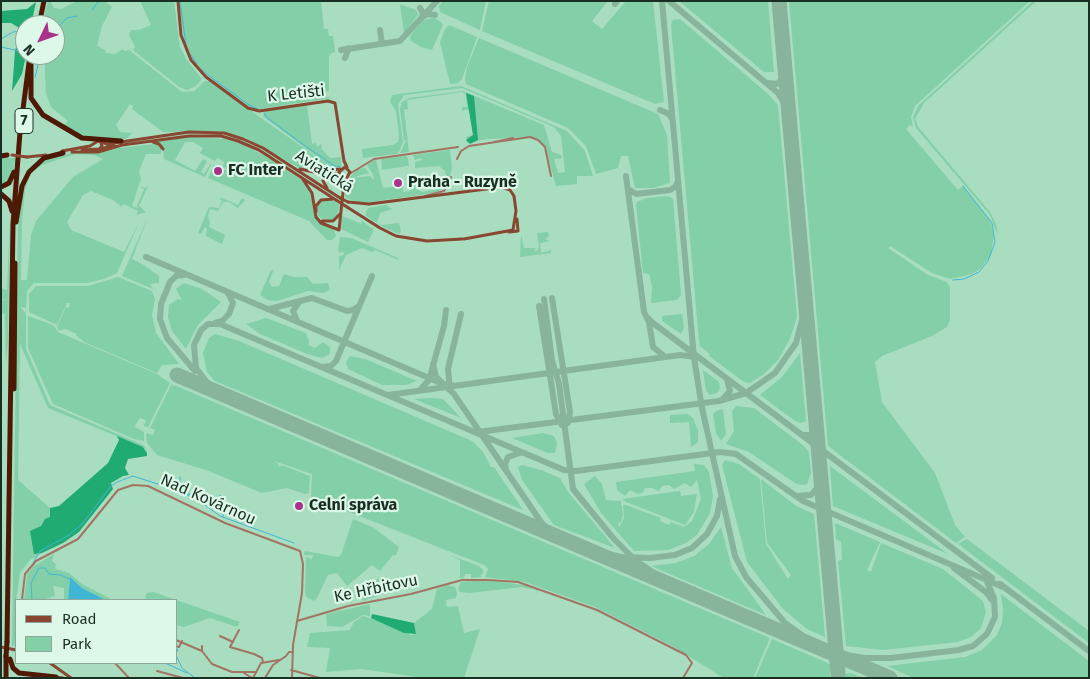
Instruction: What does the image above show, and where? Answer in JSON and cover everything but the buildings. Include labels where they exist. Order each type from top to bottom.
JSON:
[{"type":"highway","points":[[40,15],[42,1]]},
{"type":"highway","name":"7","points":[[8,678],[13,224],[17,159],[31,65]]},
{"type":"highway","points":[[32,65],[30,93],[35,106],[45,116],[82,140],[97,142]]},
{"type":"highway","name":"7","points":[[9,642],[17,216],[23,136],[32,65]]},
{"type":"highway","points":[[66,130],[84,139],[121,143]]},
{"type":"highway","points":[[17,216],[23,183],[29,172],[44,158],[63,153]]},
{"type":"highway","points":[[1,187],[12,178],[17,159]]},
{"type":"highway","points":[[1,194],[10,203],[13,224]]},
{"type":"highway","points":[[9,657],[14,670],[24,675]]},
{"type":"highway","points":[[15,678],[24,675],[56,677]]},
{"type":"main road","name":"K Letišti","points":[[178,1],[184,45],[200,71],[255,110],[332,102],[337,108],[344,160],[349,175],[344,185],[339,230]]},
{"type":"main road","name":"Aviatická","points":[[46,155],[84,148],[97,142],[108,144],[121,143],[147,141],[200,135],[229,138],[259,150],[335,197],[348,202],[365,205],[478,190],[508,188],[513,194],[516,211],[514,228],[505,233],[433,241],[415,240],[390,234],[347,207],[335,197],[278,158],[246,140],[213,132],[186,132],[121,143],[100,152],[71,152]]},
{"type":"main road","points":[[147,141],[158,143],[163,149]]},
{"type":"main road","points":[[97,142],[98,149]]},
{"type":"main road","points":[[97,142],[102,146],[98,149]]},
{"type":"main road","points":[[4,155],[27,157],[98,149],[121,143]]},
{"type":"main road","points":[[278,158],[309,172],[348,168]]},
{"type":"main road","name":"K Letišti","points":[[344,160],[341,168],[344,185]]},
{"type":"main road","points":[[335,197],[324,184],[324,176],[334,173],[341,176],[349,175]]},
{"type":"main road","points":[[301,176],[311,190],[316,217],[339,230]]},
{"type":"main road","points":[[335,197],[327,198],[317,204],[316,214],[322,221],[339,230]]},
{"type":"main road","points":[[322,221],[334,220],[341,212]]},
{"type":"main road","points":[[1,648],[15,650]]},
{"type":"main road","points":[[51,664],[55,669],[71,678]]},
{"type":"main road","points":[[47,676],[53,673],[55,669]]},
{"type":"main road","points":[[55,669],[56,677],[64,678]]},
{"type":"street","points":[[457,159],[461,152],[468,147],[533,137],[542,143],[547,154],[551,176]]},
{"type":"street","points":[[349,175],[354,169],[374,159],[458,147]]},
{"type":"street","points":[[348,168],[354,169]]},
{"type":"street","points":[[423,197],[444,191],[451,177]]},
{"type":"street","name":"Nad Kovárnou","points":[[22,599],[23,581],[30,567],[36,561],[78,539],[110,497],[118,490],[130,485],[143,485],[224,523],[292,547],[301,552],[304,564],[297,621]]},
{"type":"street","name":"Ke Hřbitovu","points":[[297,621],[348,606],[411,594],[460,581],[518,582],[555,597],[592,607],[688,656],[691,664],[683,678]]},
{"type":"street","points":[[292,678],[293,645],[297,621]]},
{"type":"street","points":[[239,630],[230,647],[254,654],[262,658],[263,662]]},
{"type":"street","points":[[220,636],[233,642]]},
{"type":"street","points":[[178,640],[202,651],[212,664],[224,669],[255,672]]},
{"type":"street","points":[[178,647],[182,641]]},
{"type":"street","points":[[266,678],[273,665],[289,652],[293,645]]},
{"type":"street","points":[[202,646],[202,651]]},
{"type":"street","points":[[242,672],[253,678],[263,662],[281,660]]},
{"type":"street","points":[[270,661],[273,665]]},
{"type":"street","points":[[116,664],[129,678]]},
{"type":"street","points":[[291,670],[320,678]]},
{"type":"street","points":[[157,671],[183,678]]},
{"type":"green space","points":[[48,1],[50,1],[54,8],[61,9],[77,1],[105,1],[112,7],[102,26],[97,46],[105,50],[106,53],[115,54],[123,49],[124,51],[129,50],[182,92],[194,91],[205,81],[209,81],[329,166],[263,116],[265,111],[307,105],[312,144],[316,143],[317,147],[321,144],[322,148],[318,150],[322,149],[330,158],[341,157],[341,166],[318,171],[301,169],[246,138],[220,131],[163,132],[132,109],[133,106],[130,104],[116,125],[120,132],[132,133],[126,139],[87,138],[63,126],[68,121],[51,107],[46,93],[45,65],[65,65],[65,15],[44,15]]},
{"type":"green space","points":[[140,1],[174,1],[180,47],[187,60],[202,79],[196,86],[187,90],[179,87],[133,50],[135,47],[129,35],[131,30],[139,30],[151,25]]},
{"type":"green space","points":[[179,1],[321,1],[324,29],[328,29],[329,36],[333,36],[335,52],[330,54],[329,57],[329,91],[326,92],[326,97],[332,98],[259,109],[248,106],[208,76],[192,59],[183,34]]},
{"type":"green space","points":[[443,1],[486,1],[480,30],[440,12],[439,6]]},
{"type":"green space","points":[[489,1],[608,1],[592,21],[602,29],[626,1],[653,1],[664,102],[655,104],[482,31]]},
{"type":"green space","points":[[679,1],[768,1],[774,72],[764,72]]},
{"type":"green space","points":[[789,1],[1030,1],[915,106],[911,117],[913,127],[910,125],[906,129],[958,190],[963,186],[990,220],[994,235],[991,255],[981,268],[972,274],[951,279],[932,273],[890,246],[888,248],[928,275],[947,282],[950,287],[950,320],[947,327],[932,336],[882,356],[875,362],[882,402],[935,473],[955,525],[965,537],[956,543],[828,446]]},
{"type":"green space","points":[[1033,1],[1036,4],[1033,4],[924,103],[915,119],[919,128],[990,212],[996,224],[998,236],[990,215],[916,128],[913,117],[918,106]]},
{"type":"green space","points":[[36,2],[33,15],[15,15],[15,25],[11,23],[1,23],[1,11],[27,9]]},
{"type":"green space","points":[[400,4],[416,10],[418,15],[404,33]]},
{"type":"green space","points":[[434,18],[443,25],[432,50],[421,47],[411,41],[410,36],[423,20]]},
{"type":"green space","points":[[680,19],[767,93],[778,105],[797,317],[790,339],[778,360],[764,374],[750,383],[744,382],[709,356],[710,354],[700,346],[699,341],[671,25],[673,20]]},
{"type":"green space","points":[[449,25],[477,37],[462,79],[458,83],[450,84],[440,42],[445,29]]},
{"type":"green space","points":[[479,38],[658,114],[667,135],[670,183],[653,188],[635,188],[628,156],[621,156],[618,168],[596,174],[586,146],[568,128],[466,84],[467,67]]},
{"type":"green space","points":[[15,51],[15,65],[24,65],[22,74],[12,91]]},
{"type":"green space","points":[[461,86],[567,131],[585,151],[593,176],[577,176],[577,184],[556,186],[545,146],[533,137],[487,139],[468,143],[466,137],[473,135],[470,111],[467,109],[462,111],[462,107],[467,107],[466,94],[462,92],[407,100],[408,109],[404,110],[409,152],[400,153],[406,141],[404,140],[400,109],[402,102],[409,98],[463,91],[544,125],[552,152],[561,155],[562,158],[554,159],[558,173],[565,172],[561,136],[554,127],[462,88],[404,95],[398,105],[403,142],[399,151],[397,154],[363,158],[362,149],[393,145],[398,142],[396,111],[390,102],[392,95]]},
{"type":"green space","points":[[466,93],[474,96],[478,140],[470,144],[466,140],[473,135]]},
{"type":"green space","points":[[188,137],[226,139],[238,142],[271,159],[304,182],[311,193],[315,218],[334,230],[336,236],[332,240],[327,240],[309,221],[208,178],[214,165],[239,176],[223,167],[224,162],[218,158],[219,156],[215,161],[200,153],[203,148],[193,142],[185,142],[175,160],[195,171],[203,159],[207,161],[201,172],[204,174],[211,163],[205,177],[164,159],[163,148],[157,141]]},
{"type":"green space","points":[[156,144],[161,147],[161,154],[146,154],[139,171],[141,179],[132,206],[138,208],[137,206],[144,189],[140,186],[146,188],[149,184],[139,206],[146,212],[136,215],[138,211],[123,204],[122,207],[113,200],[91,191],[83,195],[67,222],[71,230],[124,252],[140,220],[117,273],[104,279],[87,283],[34,283],[27,291],[26,308],[21,307],[26,314],[26,349],[50,405],[143,445],[150,452],[143,447],[48,408],[20,344],[18,480],[50,508],[51,517],[45,519],[41,526],[34,554],[42,553],[30,560],[20,573],[15,599],[15,645],[12,646],[18,220],[27,177],[42,161],[72,153]],"holes":[[[75,154],[94,155],[103,159],[73,177],[36,221],[31,235],[27,280],[21,280],[22,219],[25,191],[30,174],[42,165]]]},
{"type":"green space","points":[[450,150],[452,168],[448,184],[445,171],[439,166],[415,168],[415,162],[422,160],[421,158],[415,160],[413,155]]},
{"type":"green space","points":[[406,156],[409,168],[408,166],[382,170],[381,159]]},
{"type":"green space","points":[[1,157],[16,158],[11,179],[1,185]]},
{"type":"green space","points":[[376,159],[383,188],[403,186],[403,192],[410,191],[414,185],[416,189],[422,192],[445,188],[436,193],[362,203],[345,198],[346,181],[358,169],[365,168],[369,173],[351,178],[370,176],[374,180],[373,174],[367,165]]},
{"type":"green space","points":[[668,196],[673,199],[681,295],[677,300],[651,303],[652,286],[649,274],[643,273],[636,205],[637,202],[647,198]]},
{"type":"green space","points":[[222,198],[238,205],[242,198],[245,200],[238,208],[229,202],[223,202],[218,211],[210,209],[208,216],[209,227],[225,235],[222,244],[206,236],[207,228],[205,227],[201,234],[198,233],[209,207],[219,208],[222,200],[219,199]]},
{"type":"green space","points":[[323,200],[332,200],[340,205],[334,219],[326,221],[318,216],[318,206]]},
{"type":"green space","points":[[386,205],[392,209],[380,213],[377,223],[381,225],[399,223],[401,231],[399,234],[383,227],[366,216],[366,211],[369,208]]},
{"type":"green space","points":[[10,216],[8,342],[6,364],[5,314],[1,313],[1,299],[8,301],[1,298],[1,288],[7,290]]},
{"type":"green space","points":[[342,216],[362,224],[361,220],[374,230],[368,242],[341,229]]},
{"type":"green space","points":[[148,217],[132,259],[159,276],[159,283],[150,284],[153,289],[122,276]]},
{"type":"green space","points":[[548,232],[549,236],[545,239],[550,241],[540,243],[541,253],[551,250],[551,253],[520,257],[521,235],[524,248],[536,248],[534,252],[537,251],[539,246],[537,233]]},
{"type":"green space","points":[[340,237],[351,238],[399,260],[375,250],[372,252],[362,248],[346,255],[339,270],[339,257],[345,254],[342,251],[341,253],[338,251]]},
{"type":"green space","points":[[274,269],[269,282],[272,287],[279,286],[284,274],[294,277],[307,277],[313,284],[328,283],[330,290],[323,293],[308,291],[277,301],[268,300],[260,295],[270,272]]},
{"type":"green space","points":[[118,277],[152,291],[155,299],[152,315],[156,333],[179,364],[162,365],[157,373],[84,342],[77,334],[63,328],[65,329],[59,331],[57,327],[66,307],[69,308],[70,303],[67,303],[57,325],[29,312],[29,294],[36,286],[88,286]]},
{"type":"green space","points":[[184,283],[202,289],[221,302],[198,325],[186,349],[172,331],[168,317],[169,305],[178,299],[182,300],[176,289]]},
{"type":"green space","points":[[682,314],[684,328],[681,334],[662,321],[662,316]]},
{"type":"green space","points":[[28,316],[53,325],[58,332],[157,374],[170,383],[148,427],[144,426],[146,420],[140,418],[136,424],[135,427],[144,432],[144,441],[134,439],[53,404],[28,348]]},
{"type":"green space","points":[[266,318],[306,333],[309,341],[308,345],[315,348],[323,342],[330,347],[330,354],[322,358],[307,354],[260,334],[246,324]]},
{"type":"green space","points":[[215,334],[239,341],[472,441],[483,452],[491,467],[494,467],[523,510],[215,381],[207,372],[203,353],[209,338]]},
{"type":"green space","points":[[800,353],[806,421],[801,423],[795,421],[760,395],[782,377]]},
{"type":"green space","points":[[350,356],[365,359],[417,381],[406,385],[382,385],[348,369],[346,362]]},
{"type":"green space","points":[[703,370],[719,382],[720,388],[717,393],[710,395],[706,391]]},
{"type":"green space","points":[[172,383],[173,387],[174,385],[770,638],[753,678],[724,678],[672,646],[595,607],[525,582],[485,577],[488,569],[484,565],[311,497],[312,474],[274,461],[278,464],[278,467],[282,465],[310,476],[309,493],[305,494],[287,488],[262,493],[206,470],[157,455],[147,443],[146,435],[147,433],[153,435],[155,430],[150,428]]},
{"type":"green space","points":[[414,399],[443,399],[461,418]]},
{"type":"green space","points":[[736,406],[754,408],[804,446],[809,452],[811,473],[807,484],[795,483],[749,452],[726,444],[734,431],[732,411]]},
{"type":"green space","points":[[723,409],[726,434],[721,441],[716,433],[713,414]]},
{"type":"green space","points":[[687,414],[693,418],[698,431],[698,442],[691,447],[689,422],[670,423],[670,415]]},
{"type":"green space","points":[[543,433],[554,436],[557,443],[555,453],[548,453],[512,438]]},
{"type":"green space","points":[[117,436],[143,447],[147,456],[128,459],[125,468],[129,475],[123,476],[111,483],[113,489],[79,532],[63,543],[42,553],[34,554],[30,531],[41,526],[45,519],[50,517],[50,508],[59,506],[108,463],[119,440]]},
{"type":"green space","points":[[725,460],[739,464],[760,479],[766,544],[788,579],[791,575],[767,543],[761,479],[796,506],[814,514],[825,637],[807,629],[783,609],[747,562],[722,465]]},
{"type":"green space","points":[[694,464],[704,465],[709,472],[713,496],[710,513],[697,535],[686,543],[668,550],[634,551],[601,513],[584,484],[595,476],[602,484],[606,500],[621,501],[623,515],[621,522],[618,523],[619,528],[624,518],[623,505],[661,518],[660,521],[669,525],[671,522],[684,527],[692,521],[701,499],[697,480],[691,487],[685,483],[674,489],[669,485],[662,486],[659,491],[645,488],[642,493],[638,494],[630,490],[625,496],[617,490],[616,482],[695,471]]},
{"type":"green space","points":[[522,465],[560,478],[568,492],[615,548],[554,525],[522,480],[518,467]]},
{"type":"green space","points":[[830,466],[932,542],[948,554],[833,506]]},
{"type":"green space","points":[[680,491],[681,496],[697,494],[694,512],[685,525],[622,499]]},
{"type":"green space","points":[[353,519],[374,528],[399,547],[396,555],[392,556],[380,571],[372,565],[347,586],[337,573],[328,575],[314,601],[306,597],[306,557],[312,559],[313,555],[304,555],[305,551],[338,557],[341,555]]},
{"type":"green space","points":[[835,523],[880,542],[868,571],[871,571],[881,543],[943,569],[983,601],[986,612],[981,628],[971,637],[958,642],[883,650],[846,646],[838,561],[842,560],[841,542],[836,539]]},
{"type":"green space","points":[[721,527],[732,568],[766,615],[651,566],[676,563],[694,556],[709,544]]},
{"type":"green space","points":[[967,539],[1089,631],[1089,643],[958,544]]},
{"type":"green space","points":[[54,554],[52,561],[57,565],[55,566],[56,569],[69,573],[82,584],[111,599],[104,599],[82,588],[70,577],[68,599],[64,599],[64,588],[53,586],[55,596],[45,599],[24,599],[27,575],[34,566]]},
{"type":"green space","points":[[447,554],[479,566],[483,570],[483,574],[480,575],[482,577],[471,578],[471,574],[465,574],[464,578],[460,578],[460,560]]},
{"type":"green space","points":[[379,578],[385,593],[363,601],[361,595]]},
{"type":"green space","points":[[496,581],[528,586],[537,590],[538,595],[536,590],[522,587],[469,593],[460,592],[458,589],[461,582]]},
{"type":"green space","points":[[447,585],[455,587],[457,593],[456,598],[446,600],[447,607],[458,606],[464,633],[480,629],[464,678],[424,678],[361,669],[326,672],[330,648],[307,647],[310,633],[350,630],[354,622],[363,616],[391,625],[411,635],[416,634],[414,623],[432,609],[437,589]]},
{"type":"green space","points":[[153,592],[173,599],[147,599],[145,597],[147,593]]},
{"type":"green space","points":[[1001,594],[1089,661],[1089,678],[914,678],[887,666],[965,657],[982,650],[997,635],[1002,623]]},
{"type":"green space","points":[[178,601],[240,622],[237,627],[210,618],[184,627],[178,626]]},
{"type":"green space","points":[[370,604],[370,616],[363,615],[342,627],[327,626],[326,614]]},
{"type":"green space","points":[[372,614],[414,623],[416,634],[404,633],[371,618]]},
{"type":"green space","points":[[772,639],[830,664],[830,676],[851,673],[863,678],[755,678]]},
{"type":"water","points":[[70,577],[82,588],[104,599],[68,599]]},
{"type":"waterway","points":[[92,10],[99,1]]},
{"type":"waterway","points":[[180,1],[186,45]]},
{"type":"waterway","points":[[65,20],[77,16]]},
{"type":"waterway","points":[[1,39],[15,32]]},
{"type":"waterway","points":[[1,47],[15,50]]},
{"type":"waterway","points":[[191,55],[197,64]]},
{"type":"waterway","points":[[35,77],[38,65]]},
{"type":"waterway","points":[[201,69],[208,75]]},
{"type":"waterway","points":[[209,76],[249,105],[258,109]]},
{"type":"waterway","points":[[264,113],[266,117],[297,140]]},
{"type":"waterway","points":[[298,141],[336,167],[341,166]]},
{"type":"waterway","points":[[953,280],[964,279],[979,272],[988,261],[995,242],[992,223],[963,186]]},
{"type":"waterway","points":[[33,563],[40,551],[69,535],[83,523],[111,486],[117,482],[133,476],[170,488]]},
{"type":"waterway","points":[[180,477],[180,482]]},
{"type":"waterway","points":[[175,482],[180,490]]},
{"type":"waterway","points":[[179,486],[220,516],[294,543]]},
{"type":"waterway","points":[[173,488],[192,497]]},
{"type":"waterway","points":[[183,492],[195,498]]},
{"type":"waterway","points":[[219,495],[224,498]]},
{"type":"waterway","points":[[223,508],[223,517]]},
{"type":"waterway","points":[[32,599],[31,583],[39,568],[45,568],[49,574],[61,575],[69,579]]},
{"type":"waterway","points":[[178,659],[182,668],[195,678]]},
{"type":"waterway","points":[[167,664],[187,673]]},
{"type":"taxiway","points":[[341,50],[400,41],[437,1]]},
{"type":"taxiway","points":[[662,1],[694,358],[702,408],[735,556],[746,577],[785,623],[813,643],[853,662]]},
{"type":"taxiway","points":[[669,1],[778,93],[787,108],[790,136]]},
{"type":"taxiway","points":[[420,8],[423,13],[422,17],[428,14],[435,15]]},
{"type":"taxiway","points":[[380,30],[382,44]]},
{"type":"taxiway","points":[[345,58],[349,48]]},
{"type":"taxiway","points":[[768,83],[777,84],[783,78],[783,56]]},
{"type":"taxiway","points":[[660,110],[669,114],[672,119]]},
{"type":"taxiway","points":[[626,176],[644,312],[649,322],[653,347],[664,356]]},
{"type":"taxiway","points":[[628,189],[636,194],[670,190],[675,187],[678,181]]},
{"type":"taxiway","points":[[146,257],[443,384],[455,386]]},
{"type":"taxiway","points":[[478,432],[719,401],[746,393],[775,373],[796,343],[804,312],[803,274]]},
{"type":"taxiway","points":[[184,275],[176,276],[170,282],[161,304],[160,319],[167,338],[195,371]]},
{"type":"taxiway","points":[[321,367],[331,366],[336,361],[372,276]]},
{"type":"taxiway","points":[[215,323],[222,321],[229,314],[233,303],[228,293]]},
{"type":"taxiway","points":[[269,309],[312,298],[347,311],[359,306]]},
{"type":"taxiway","points":[[552,298],[570,412],[568,423]]},
{"type":"taxiway","points":[[544,299],[552,360],[559,384],[573,489],[614,539],[635,560],[667,582],[701,598]]},
{"type":"taxiway","points":[[297,321],[293,311],[299,302]]},
{"type":"taxiway","points":[[539,306],[556,414],[562,425]]},
{"type":"taxiway","points":[[420,390],[429,380],[444,326],[446,310]]},
{"type":"taxiway","points":[[450,389],[448,369],[461,314]]},
{"type":"taxiway","points":[[646,316],[992,578]]},
{"type":"taxiway","points":[[236,400],[212,389],[196,368],[194,345],[201,330],[208,324],[220,324],[564,470],[576,471],[720,452],[736,454],[803,501],[1003,587]]},
{"type":"taxiway","points":[[388,395],[680,355],[695,357]]},
{"type":"taxiway","points":[[433,364],[436,377],[454,394],[541,522],[551,532],[564,540],[591,550],[621,557],[650,558],[675,555],[692,548],[707,534],[717,516],[720,499]]},
{"type":"taxiway","points":[[722,400],[730,391],[727,379]]},
{"type":"taxiway","points":[[802,435],[810,435],[816,430],[815,405]]},
{"type":"taxiway","points":[[797,496],[811,495],[820,485],[819,455],[815,447]]},
{"type":"taxiway","points":[[506,470],[505,464],[508,457],[520,453]]},
{"type":"taxiway","points":[[954,568],[987,593],[992,600]]},
{"type":"taxiway","points":[[841,654],[864,658],[891,658],[959,650],[973,646],[987,634],[995,617],[994,598],[985,577]]},
{"type":"taxiway","points":[[1000,584],[1089,651]]},
{"type":"taxiway","points":[[791,636],[806,642]]},
{"type":"runway","points":[[779,1],[838,673]]},
{"type":"runway","points":[[177,375],[890,678]]},
{"type":"place","name":"FC Inter","points":[[218,171]]},
{"type":"place","name":"Praha - Ruzyně","points":[[398,183]]},
{"type":"place","name":"Celní správa","points":[[299,506]]}]
